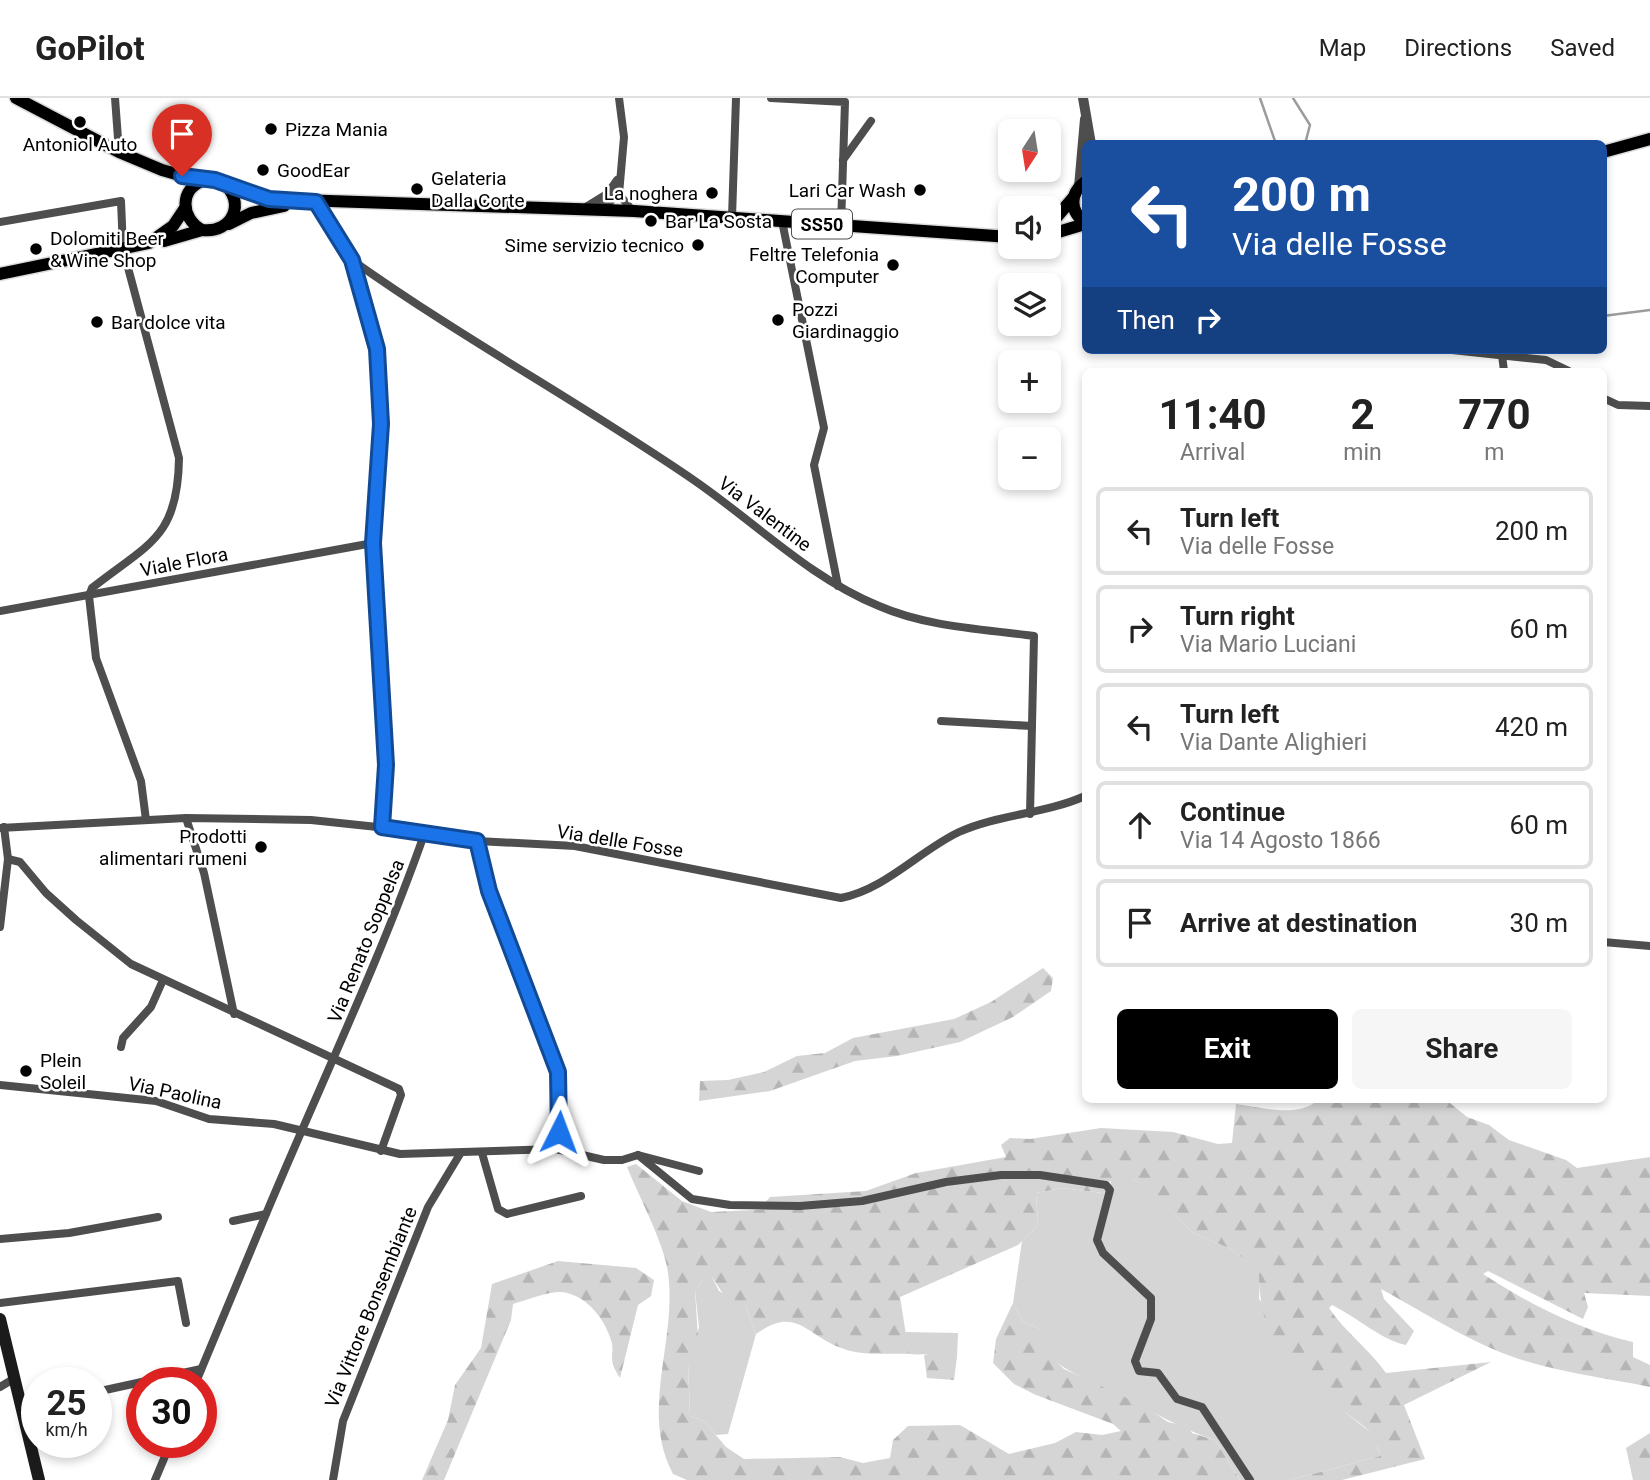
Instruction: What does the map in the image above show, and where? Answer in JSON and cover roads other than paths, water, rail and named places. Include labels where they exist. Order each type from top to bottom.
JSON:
[{"type":"main road","points":[[16,98],[119,152],[162,170],[222,183],[269,199],[316,202]]},
{"type":"main road","points":[[1607,151],[1650,139]]},
{"type":"main road","points":[[162,170],[176,181],[188,219],[202,230]]},
{"type":"main road","points":[[139,246],[166,234],[185,205],[192,187],[207,180]]},
{"type":"main road","points":[[220,229],[227,225],[235,211],[233,195],[222,183]]},
{"type":"main road","points":[[1079,189],[1076,214],[1082,220]]},
{"type":"main road","points":[[1061,211],[1079,189]]},
{"type":"main road","points":[[0,274],[139,246],[202,230],[220,229],[265,209],[316,202]]},
{"type":"main road","name":"SS50","points":[[316,202],[634,211],[998,236]]},
{"type":"main road","points":[[1061,231],[1082,224]]},
{"type":"main road","points":[[0,1320],[21,1400]]},
{"type":"main road","points":[[35,1458],[40,1480]]},
{"type":"street","points":[[115,98],[119,152]]},
{"type":"street","points":[[586,210],[606,205],[618,190],[624,137],[619,98]]},
{"type":"street","points":[[732,217],[736,98]]},
{"type":"street","points":[[771,98],[845,102],[841,226]]},
{"type":"street","points":[[1083,98],[1090,140]]},
{"type":"street","points":[[1083,140],[1085,119]]},
{"type":"street","points":[[843,160],[871,121]]},
{"type":"street","points":[[1079,189],[1082,154]]},
{"type":"street","points":[[586,210],[607,194],[621,174]]},
{"type":"street","points":[[618,190],[623,202],[634,211]]},
{"type":"street","points":[[0,222],[121,201],[123,249],[179,458],[179,489],[171,518],[161,534],[92,588],[89,596],[96,658],[141,781],[146,820]]},
{"type":"street","points":[[316,202],[352,260],[377,349],[381,424],[373,543],[386,765],[382,827]]},
{"type":"street","points":[[782,221],[824,428],[814,465],[838,586]]},
{"type":"street","name":"Via Valentine","points":[[352,260],[696,481],[806,565],[838,586],[878,606],[909,617],[1034,636],[1030,814]]},
{"type":"street","points":[[1492,354],[1546,360],[1563,368]]},
{"type":"street","points":[[1502,355],[1504,368]]},
{"type":"street","points":[[1607,400],[1618,405],[1650,406]]},
{"type":"street","name":"Viale Flora","points":[[0,611],[373,543]]},
{"type":"street","points":[[941,721],[1032,726]]},
{"type":"street","name":"Via delle Fosse","points":[[2,827],[186,818],[311,820],[425,832],[477,841],[575,846],[841,898],[864,892],[959,832],[1061,807],[1082,797]]},
{"type":"street","points":[[186,818],[204,873],[234,1014]]},
{"type":"street","points":[[0,927],[8,859],[2,827]]},
{"type":"street","name":"Via Renato Soppelsa","points":[[300,1132],[395,918],[425,832]]},
{"type":"street","points":[[477,841],[489,891],[558,1072],[561,1111],[556,1146]]},
{"type":"street","points":[[8,859],[20,862],[46,893],[131,964],[332,1061],[399,1089],[401,1095],[381,1151]]},
{"type":"street","points":[[1607,942],[1650,946]]},
{"type":"street","points":[[121,1047],[123,1038],[151,1007],[163,980]]},
{"type":"street","name":"Via Paolina","points":[[0,1085],[136,1098],[209,1119],[274,1124],[381,1151],[421,1155],[460,1154],[556,1146],[604,1160],[622,1160],[638,1154],[699,1171]]},
{"type":"street","points":[[202,1367],[300,1132]]},
{"type":"street","points":[[482,1153],[498,1209],[507,1214],[581,1196]]},
{"type":"street","name":"Via Vittore Bonsembiante","points":[[333,1480],[339,1437],[347,1409],[428,1208],[460,1154]]},
{"type":"street","points":[[638,1154],[692,1199],[730,1205],[800,1206],[862,1201],[946,1182],[1001,1175],[1040,1175],[1106,1185],[1110,1190],[1097,1240],[1104,1253],[1150,1298],[1151,1319],[1135,1361],[1139,1371],[1158,1373],[1177,1399],[1202,1407],[1250,1480]]},
{"type":"street","points":[[233,1221],[266,1214]]},
{"type":"street","points":[[0,1239],[69,1233],[158,1217]]},
{"type":"street","points":[[0,1303],[178,1281],[186,1323]]},
{"type":"street","points":[[0,1387],[15,1378]]},
{"type":"street","points":[[154,1480],[164,1458]]},
{"type":"waterway","points":[[1260,98],[1275,140]]},
{"type":"waterway","points":[[1293,98],[1310,125],[1306,140]]},
{"type":"waterway","points":[[1607,315],[1650,310]]},
{"type":"place","name":"Antoniol Auto","points":[[80,122]]},
{"type":"place","name":"Pizza Mania","points":[[271,129]]},
{"type":"place","name":"GoodEar","points":[[263,170]]},
{"type":"place","name":"Gelateria Dalla Corte","points":[[417,189]]},
{"type":"place","name":"Lari Car Wash","points":[[920,190]]},
{"type":"place","name":"La noghera","points":[[712,193]]},
{"type":"place","name":"Bar La Sosta","points":[[651,221]]},
{"type":"place","name":"Sime servizio tecnico","points":[[698,245]]},
{"type":"place","name":"Dolomiti Beer & Wine Shop","points":[[36,249]]},
{"type":"place","name":"Feltre Telefonia Computer","points":[[893,265]]},
{"type":"place","name":"Pozzi Giardinaggio","points":[[778,320]]},
{"type":"place","name":"Bar dolce vita","points":[[97,322]]},
{"type":"place","name":"Prodotti alimentari rumeni","points":[[261,847]]},
{"type":"place","name":"Plein Soleil","points":[[26,1071]]}]
